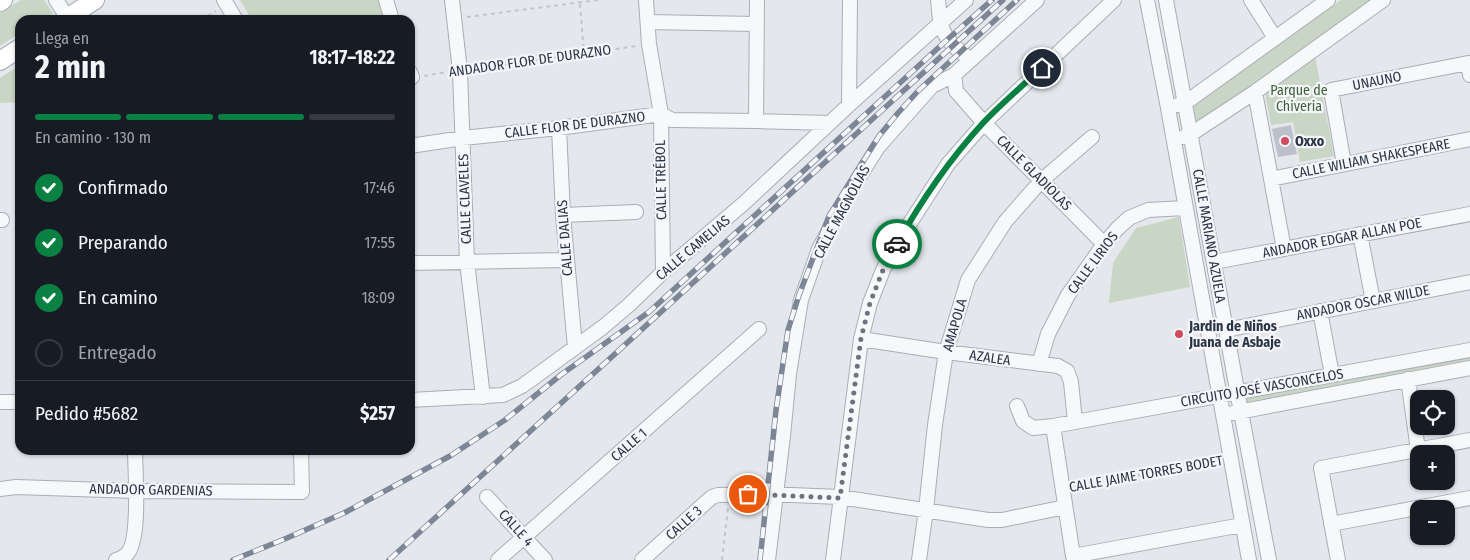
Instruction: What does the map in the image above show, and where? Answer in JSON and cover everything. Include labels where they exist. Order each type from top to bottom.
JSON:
[{"type":"main road","points":[[73,15],[95,0]]},
{"type":"main road","points":[[0,61],[15,51]]},
{"type":"street","points":[[56,0],[65,15]]},
{"type":"street","points":[[386,0],[390,15]]},
{"type":"street","name":"CALLE CLAVELES","points":[[452,0],[460,70],[467,262],[484,397]]},
{"type":"street","name":"CALLE TRÉBOL","points":[[646,0],[649,44],[661,114],[663,272]]},
{"type":"street","points":[[756,121],[757,0]]},
{"type":"street","points":[[849,105],[850,0]]},
{"type":"street","points":[[938,0],[940,24],[948,39],[953,46],[971,60]]},
{"type":"street","name":"CALLE CAMELIAS","points":[[415,400],[503,395],[522,386],[603,327],[663,272],[743,204],[966,0]]},
{"type":"street","name":"CALLE MAGNOLIAS","points":[[768,560],[789,374],[801,300],[819,249],[846,198],[878,146],[932,86],[954,75],[1037,0]]},
{"type":"street","points":[[833,560],[861,338],[870,303],[883,270],[901,237],[948,164],[984,123],[1114,0]]},
{"type":"street","name":"CALLE MARIANO AZUELA","points":[[1146,0],[1168,108],[1249,560]]},
{"type":"street","name":"CALLE MARIANO AZUELA","points":[[1166,0],[1269,560]]},
{"type":"street","points":[[1250,0],[1275,38]]},
{"type":"street","points":[[1168,108],[1185,103],[1328,0]]},
{"type":"street","points":[[1174,141],[1191,134],[1256,92],[1383,0]]},
{"type":"street","points":[[225,2],[233,15]]},
{"type":"street","points":[[648,22],[756,24]]},
{"type":"street","name":"UNAUNO","points":[[1344,164],[1331,90],[1469,69]]},
{"type":"street","name":"CALLE GLADIOLAS","points":[[954,75],[956,91],[984,123],[1104,244]]},
{"type":"street","points":[[1256,92],[1284,249]]},
{"type":"street","name":"CALLE FLOR DE DURAZNO","points":[[415,145],[661,114],[672,120],[830,123]]},
{"type":"street","name":"CALLE DALIAS","points":[[559,128],[566,260],[575,347]]},
{"type":"street","name":"AMAPOLA","points":[[919,560],[935,425],[946,352],[968,280],[1005,222],[1042,181],[1092,137]]},
{"type":"street","name":"CALLE WILIAM SHAKESPEARE","points":[[1271,179],[1470,139]]},
{"type":"street","name":"CALLE LIRIOS","points":[[1040,364],[1048,334],[1068,295],[1104,244],[1129,218],[1148,210],[1185,208]]},
{"type":"street","points":[[563,215],[636,212]]},
{"type":"street","name":"ANDADOR EDGAR ALLAN POE","points":[[1214,262],[1470,214]]},
{"type":"street","points":[[1360,234],[1374,301]]},
{"type":"street","points":[[415,263],[566,260]]},
{"type":"street","name":"ANDADOR OSCAR WILDE","points":[[1226,330],[1470,282]]},
{"type":"street","points":[[1320,311],[1332,375]]},
{"type":"street","name":"CALLE 1","points":[[498,560],[759,329]]},
{"type":"street","name":"AZALEA","points":[[861,338],[946,352],[1058,366],[1067,371],[1071,382],[1075,422]]},
{"type":"street","name":"CIRCUITO JOSÉ VASCONCELOS","points":[[1017,406],[1023,422],[1033,428],[1054,426],[1470,350]]},
{"type":"street","name":"CIRCUITO JOSÉ VASCONCELOS","points":[[1222,415],[1470,368]]},
{"type":"street","points":[[1408,380],[1417,445]]},
{"type":"street","points":[[0,402],[15,402]]},
{"type":"street","points":[[1054,426],[1073,556],[1242,525]]},
{"type":"street","points":[[1444,445],[1470,440]]},
{"type":"street","points":[[1338,560],[1321,468],[1410,451]]},
{"type":"street","points":[[116,560],[128,554],[134,539],[136,491],[134,455]]},
{"type":"street","name":"ANDADOR GARDENIAS","points":[[0,490],[16,487],[136,491],[302,492],[300,455]]},
{"type":"street","name":"CALLE 3","points":[[642,560],[712,497],[775,494],[840,498]]},
{"type":"street","name":"CALLE 4","points":[[487,496],[545,560]]},
{"type":"street","name":"CALLE JAIME TORRES BODET","points":[[840,498],[988,520],[1002,520],[1065,508]]},
{"type":"street","points":[[1331,524],[1470,498]]},
{"type":"path","points":[[454,19],[598,0]]},
{"type":"path","points":[[208,15],[225,2]]},
{"type":"path","points":[[580,3],[584,54]]},
{"type":"path","name":"ANDADOR FLOR DE DURAZNO","points":[[415,75],[649,44]]},
{"type":"path","name":"CALLE JAIME TORRES BODET","points":[[1063,490],[1230,459]]},
{"type":"path","points":[[722,560],[730,495]]},
{"type":"green space","points":[[21,0],[44,0],[53,13],[50,15],[15,15],[15,36],[0,46],[0,13]]},
{"type":"green space","points":[[240,0],[379,0],[383,15],[249,15]]},
{"type":"green space","points":[[1341,0],[1374,0],[1209,118],[1201,121],[1193,119],[1191,110],[1198,102]]},
{"type":"green space","name":"Parque de Chiveria","points":[[1315,56],[1334,156],[1300,162],[1293,122],[1271,125],[1265,93]]},
{"type":"green space","points":[[15,68],[15,102],[0,103],[0,78]]},
{"type":"green space","points":[[1179,217],[1190,287],[1109,303],[1113,263],[1136,228]]},
{"type":"green space","points":[[1470,354],[1470,364],[1245,406],[1243,397]]},
{"type":"building","name":"Oxxo","points":[[1291,125],[1297,154],[1278,157],[1272,129]]},
{"type":"railway","points":[[233,560],[344,513],[450,456],[505,420],[562,374],[649,312],[992,0]]},
{"type":"railway","points":[[389,560],[1003,0]]},
{"type":"railway","points":[[760,560],[776,410],[788,330],[829,216],[879,136],[898,113],[918,91],[1017,0]]},
{"type":"way so far","points":[[748,494],[840,498],[861,338],[870,303],[883,270],[897,244]]},
{"type":"place","name":"Oxxo","points":[[1285,141]]},
{"type":"place","name":"Jardin de Niños Juana de Asbaje","points":[[1179,334]]},
{"type":"route","points":[[897,244],[948,164],[984,123],[1042,68]]}]
